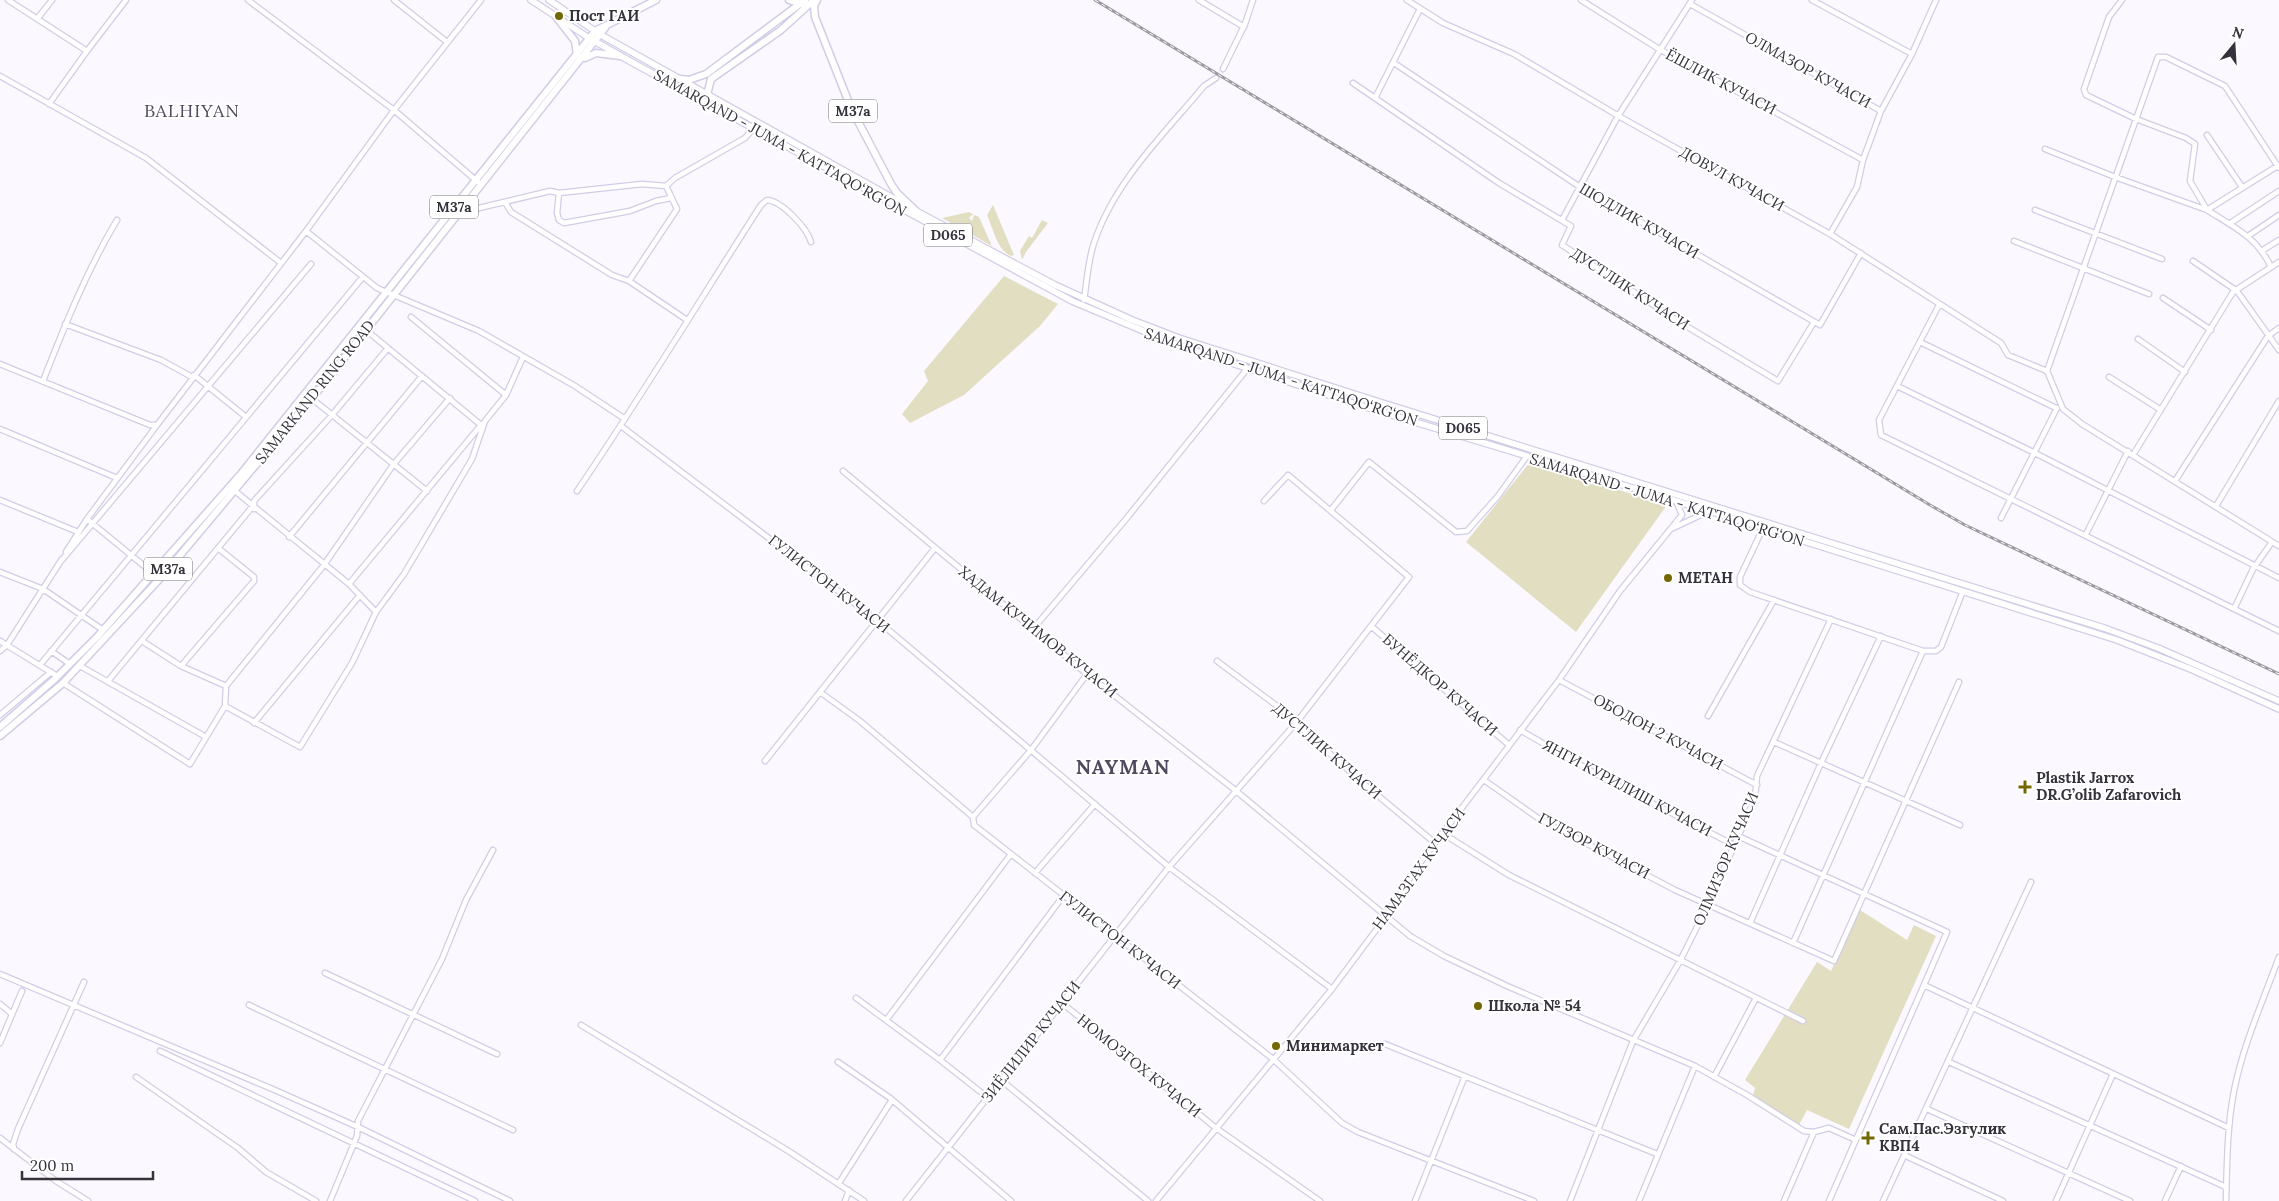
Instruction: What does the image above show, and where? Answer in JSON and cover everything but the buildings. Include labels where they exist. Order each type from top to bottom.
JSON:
[{"type":"highway","name":"SAMARKAND RING ROAD","points":[[0,736],[63,683],[102,643],[234,491],[366,330],[389,294],[598,33],[656,0]]},
{"type":"highway","points":[[788,0],[804,3]]},
{"type":"highway","points":[[795,0],[804,3]]},
{"type":"highway","name":"M37a","points":[[680,79],[689,80],[706,74],[804,3],[816,0]]},
{"type":"highway","name":"M37a","points":[[816,0],[814,6],[815,17],[851,108],[891,184],[897,193],[916,211]]},
{"type":"highway","name":"M37a","points":[[707,95],[711,79],[764,42],[804,3]]},
{"type":"highway","points":[[557,18],[576,41],[579,58],[596,53],[620,56]]},
{"type":"highway","name":"SAMARKAND RING ROAD","points":[[0,727],[54,674],[70,664],[154,574],[240,475],[457,213],[478,182]]},
{"type":"highway","points":[[97,637],[102,643]]},
{"type":"main road","name":"SAMARQAND - JUMA - KATTAQO‘RG‘ON","points":[[531,0],[620,56],[1092,312],[1177,345],[1527,456],[2131,637],[2279,701]]},
{"type":"main road","name":"SAMARQAND - JUMA - KATTAQO‘RG‘ON","points":[[549,0],[598,33],[707,95],[916,211],[1084,300],[1179,338],[1947,583],[1963,591],[2134,646],[2279,709]]},
{"type":"main road","points":[[1318,390],[1321,382]]},
{"type":"main road","points":[[1486,443],[1489,436]]},
{"type":"street","points":[[8,0],[87,51]]},
{"type":"street","points":[[37,19],[52,0]]},
{"type":"street","points":[[49,104],[126,0]]},
{"type":"street","points":[[248,0],[394,110],[478,182]]},
{"type":"street","points":[[394,0],[447,42]]},
{"type":"street","points":[[0,651],[7,645],[78,532],[117,478],[193,376],[282,263],[394,110],[481,0]]},
{"type":"street","points":[[1199,0],[1244,27]]},
{"type":"street","points":[[1222,69],[1244,27],[1253,0]]},
{"type":"street","name":"ДОВУЛ КУЧАСИ","points":[[1407,0],[1443,23],[1514,54],[1618,116],[1830,234],[2001,343],[2008,355],[2020,362],[2047,371]]},
{"type":"street","name":"ЁШЛИК КУЧАСИ","points":[[1581,0],[1660,49],[1863,160]]},
{"type":"street","points":[[1812,0],[1912,54]]},
{"type":"street","points":[[1881,111],[1912,54],[1936,0]]},
{"type":"street","points":[[2122,0],[2109,17],[2084,89],[2090,98],[2136,119],[2186,138],[2196,147],[2190,170],[2190,181],[2207,210]]},
{"type":"street","points":[[1353,83],[1499,183],[1562,220],[1618,116],[1691,2]]},
{"type":"street","name":"ОЛМАЗОР КУЧАСИ","points":[[1691,2],[1881,111],[1863,160],[1857,186],[1830,234]]},
{"type":"street","points":[[1375,98],[1420,9]]},
{"type":"street","points":[[2207,210],[2279,166],[2225,86],[2166,56],[2158,57],[2047,371],[2063,409],[2082,424],[2279,546]]},
{"type":"street","name":"ШОДЛИК КУЧАСИ","points":[[1394,63],[1580,187],[1814,322]]},
{"type":"street","points":[[0,76],[146,158],[282,263]]},
{"type":"street","points":[[1084,300],[1094,243],[1114,199],[1137,166],[1204,86],[1216,78]]},
{"type":"street","points":[[457,213],[550,191],[560,193],[642,184],[666,186],[675,178],[745,138],[753,129]]},
{"type":"street","points":[[2208,135],[2242,187]]},
{"type":"street","points":[[2045,149],[2115,177],[2207,210],[2248,236],[2263,250],[2271,268]]},
{"type":"street","points":[[629,281],[677,209],[666,186]]},
{"type":"street","points":[[2229,224],[2279,191]]},
{"type":"street","points":[[560,193],[557,213],[559,220],[564,223],[630,211],[656,201],[671,198]]},
{"type":"street","points":[[577,491],[621,426],[761,205],[767,200],[771,200],[797,220],[808,234],[811,242]]},
{"type":"street","points":[[505,202],[512,212],[612,274],[629,281],[687,320]]},
{"type":"street","points":[[2034,210],[2162,259]]},
{"type":"street","points":[[2248,236],[2279,215]]},
{"type":"street","points":[[43,381],[92,262],[116,220]]},
{"type":"street","name":"ДУСТЛИК КУЧАСИ","points":[[1562,220],[1570,226],[1562,245],[1681,323],[1778,380],[1814,322]]},
{"type":"street","points":[[306,231],[362,278],[389,294],[409,300],[479,331],[575,386],[625,418]]},
{"type":"street","points":[[2263,250],[2279,240]]},
{"type":"street","points":[[2014,241],[2149,294]]},
{"type":"street","points":[[1814,322],[1820,325],[1862,253]]},
{"type":"street","points":[[2193,261],[2237,290],[2279,350]]},
{"type":"street","points":[[2086,534],[2108,490],[2212,330],[2229,299],[2237,290],[2279,262]]},
{"type":"street","points":[[61,561],[311,264]]},
{"type":"street","points":[[40,665],[362,278]]},
{"type":"street","points":[[2162,298],[2212,330]]},
{"type":"street","points":[[1939,305],[1879,420],[1882,435],[2010,499],[2086,534],[2279,631]]},
{"type":"street","points":[[411,317],[506,395]]},
{"type":"street","points":[[65,324],[161,360],[193,376],[246,417]]},
{"type":"street","points":[[2175,481],[2268,336],[2279,328]]},
{"type":"street","points":[[366,330],[481,425]]},
{"type":"street","points":[[2138,339],[2185,372]]},
{"type":"street","points":[[1920,342],[2056,408],[2063,409]]},
{"type":"street","points":[[108,682],[253,508],[254,501],[332,415],[388,348]]},
{"type":"street","points":[[349,584],[506,395],[522,357]]},
{"type":"street","points":[[0,364],[150,425],[157,425]]},
{"type":"street","points":[[1032,629],[1126,519],[1247,368]]},
{"type":"street","points":[[290,537],[422,376]]},
{"type":"street","points":[[2108,377],[2161,410]]},
{"type":"street","points":[[1896,386],[2033,452],[2279,578]]},
{"type":"street","points":[[311,398],[427,491]]},
{"type":"street","points":[[63,683],[190,764],[225,706],[226,686],[324,565],[393,465],[450,398]]},
{"type":"street","points":[[2216,506],[2279,401]]},
{"type":"street","points":[[2001,518],[2056,408]]},
{"type":"street","points":[[225,706],[300,748],[352,663],[376,612],[404,574],[472,459],[485,421]]},
{"type":"street","name":"ГУЛИСТОН КУЧАСИ","points":[[621,426],[878,620],[1169,867],[1332,989]]},
{"type":"street","points":[[0,429],[117,478]]},
{"type":"street","points":[[1264,501],[1288,475],[1331,510],[1369,462],[1456,532],[1462,533],[1467,531],[1498,496],[1527,456]]},
{"type":"street","name":"ХАДАМ КУЧИМОВ КУЧАСИ","points":[[843,471],[1032,629],[1235,790],[1410,936],[1444,956],[1633,1041],[1694,1066],[1747,1095],[1804,1131],[1814,1132],[1829,1128],[1856,1140]]},
{"type":"street","points":[[234,491],[349,584],[376,612]]},
{"type":"street","points":[[0,500],[78,532]]},
{"type":"street","points":[[1672,528],[1682,515],[1676,501]]},
{"type":"street","name":"ЗИЁЛИЛИР КУЧАСИ","points":[[906,1201],[1169,867],[1296,723],[1409,578],[1331,510]]},
{"type":"street","points":[[1672,528],[1709,511]]},
{"type":"street","points":[[88,519],[154,574]]},
{"type":"street","name":"НАМАЗГАХ КУЧАСИ","points":[[1156,1201],[1332,989],[1442,833],[1559,680],[1620,590],[1672,528]]},
{"type":"street","points":[[1763,528],[1740,577],[1740,585],[1750,592],[1923,651],[1936,651],[1946,639],[1963,591]]},
{"type":"street","points":[[2234,609],[2256,566],[2272,542]]},
{"type":"street","points":[[181,666],[254,581],[254,577],[218,548]]},
{"type":"street","points":[[765,761],[935,548]]},
{"type":"street","points":[[0,572],[43,589],[103,630]]},
{"type":"street","points":[[254,723],[360,595]]},
{"type":"street","points":[[1708,716],[1774,600]]},
{"type":"street","name":"ОЛМИЗОР КУЧАСИ","points":[[1570,1201],[1633,1041],[1680,961],[1708,904],[1755,798],[1757,776],[1832,620]]},
{"type":"street","name":"БУНЁДКОР КУЧАСИ","points":[[1371,626],[1509,745]]},
{"type":"street","points":[[1750,923],[1821,763],[1881,636]]},
{"type":"street","points":[[0,641],[54,674],[0,714]]},
{"type":"street","points":[[142,641],[181,666],[226,686]]},
{"type":"street","points":[[51,651],[70,664]]},
{"type":"street","points":[[1793,943],[1923,651]]},
{"type":"street","name":"ДУСТЛИК КУЧАСИ","points":[[1217,661],[1296,723],[1364,784],[1435,843]]},
{"type":"street","points":[[80,666],[206,737]]},
{"type":"street","points":[[973,817],[1031,750],[1087,674]]},
{"type":"street","name":"ОБОДОН 2 КУЧАСИ","points":[[1559,680],[1757,785]]},
{"type":"street","points":[[1866,895],[1905,800],[1959,682]]},
{"type":"street","name":"ГУЛИСТОН КУЧАСИ","points":[[820,692],[860,721],[973,817],[974,824],[1011,854],[1273,1059],[1342,1123],[1358,1132],[1534,1201]]},
{"type":"street","name":"ЯНГИ КУРИЛИШ КУЧАСИ","points":[[1520,730],[1605,779],[1734,845]]},
{"type":"street","points":[[1774,742],[1960,825]]},
{"type":"street","name":"ГУЛЗОР КУЧАСИ","points":[[1484,780],[1538,818],[1675,890],[1834,962],[1866,895]]},
{"type":"street","points":[[1035,873],[1094,804]]},
{"type":"street","points":[[1442,833],[1509,875],[1803,1021]]},
{"type":"street","points":[[1738,836],[1947,932],[1829,1201]]},
{"type":"street","points":[[330,1201],[353,1144],[358,1122],[442,959],[466,900],[493,850]]},
{"type":"street","points":[[887,1019],[1011,854]]},
{"type":"street","points":[[1883,1201],[1928,1109],[2032,882]]},
{"type":"street","points":[[940,1060],[1064,895]]},
{"type":"street","points":[[2226,1201],[2229,1128],[2234,1090],[2247,1044],[2279,957]]},
{"type":"street","points":[[325,973],[497,1054]]},
{"type":"street","points":[[0,974],[358,1127],[510,1201]]},
{"type":"street","points":[[14,1149],[13,1144],[18,1128],[84,982]]},
{"type":"street","points":[[1924,985],[2229,1128]]},
{"type":"street","points":[[0,1043],[22,991]]},
{"type":"street","points":[[856,998],[887,1019],[987,1097]]},
{"type":"street","points":[[1714,1077],[1756,998]]},
{"type":"street","name":"НОМОЗГОХ КУЧАСИ","points":[[1062,1003],[1216,1128],[1320,1201]]},
{"type":"street","points":[[0,1004],[12,1014]]},
{"type":"street","points":[[249,1005],[514,1130]]},
{"type":"street","points":[[581,1025],[839,1183],[864,1201]]},
{"type":"street","points":[[1385,1044],[1657,1154]]},
{"type":"street","points":[[160,1051],[475,1201]]},
{"type":"street","points":[[838,1062],[892,1100],[1011,1201]]},
{"type":"street","points":[[1949,1062],[2226,1187]]},
{"type":"street","points":[[1638,1201],[1694,1066]]},
{"type":"street","points":[[2056,1201],[2114,1074]]},
{"type":"street","points":[[1415,1201],[1465,1076]]},
{"type":"street","points":[[136,1077],[238,1148],[266,1172],[316,1201]]},
{"type":"street","points":[[1001,1080],[1148,1201]]},
{"type":"street","points":[[839,1183],[892,1100]]},
{"type":"street","points":[[1928,1109],[2130,1201]]},
{"type":"street","points":[[1784,1201],[1814,1132]]},
{"type":"street","points":[[1,1141],[56,1181],[88,1201]]},
{"type":"street","points":[[1906,1156],[2003,1201]]},
{"type":"street","points":[[2165,1201],[2180,1166]]},
{"type":"street","points":[[846,1201],[848,1190]]},
{"type":"shaded area","points":[[993,205],[1014,255],[1011,256],[1006,253],[996,238],[987,215]]},
{"type":"shaded area","points":[[969,212],[973,214],[969,218],[972,221],[974,215],[979,217],[992,246],[942,218]]},
{"type":"shaded area","points":[[1042,220],[1048,223],[1022,260],[1020,251],[1029,236],[1032,238]]},
{"type":"shaded area","points":[[1004,276],[1058,304],[1040,326],[964,395],[910,423],[902,414],[928,381],[924,371]]},
{"type":"shaded area","points":[[1530,462],[1667,505],[1576,632],[1466,542]]},
{"type":"shaded area","points":[[1860,910],[1907,940],[1914,925],[1936,936],[1849,1129],[1807,1110],[1799,1125],[1753,1095],[1755,1088],[1745,1080],[1817,962],[1831,971]]},
{"type":"railway","points":[[1095,0],[1965,525],[2279,674]]},
{"type":"place","name":"Пост ГАИ","points":[[559,16]]},
{"type":"place","name":"МЕТАН","points":[[1668,578]]},
{"type":"place","name":"Plastik Jarrox DR.G’olib Zafarovich","points":[[2025,787]]},
{"type":"place","name":"Школа № 54","points":[[1478,1006]]},
{"type":"place","name":"Минимаркет","points":[[1276,1046]]},
{"type":"place","name":"Сам.Пас.Эзгулик КВП4","points":[[1868,1138]]},
{"type":"district","name":"BALHIYAN","points":[[192,111]]},
{"type":"district","name":"NAYMAN","points":[[1123,767]]}]
